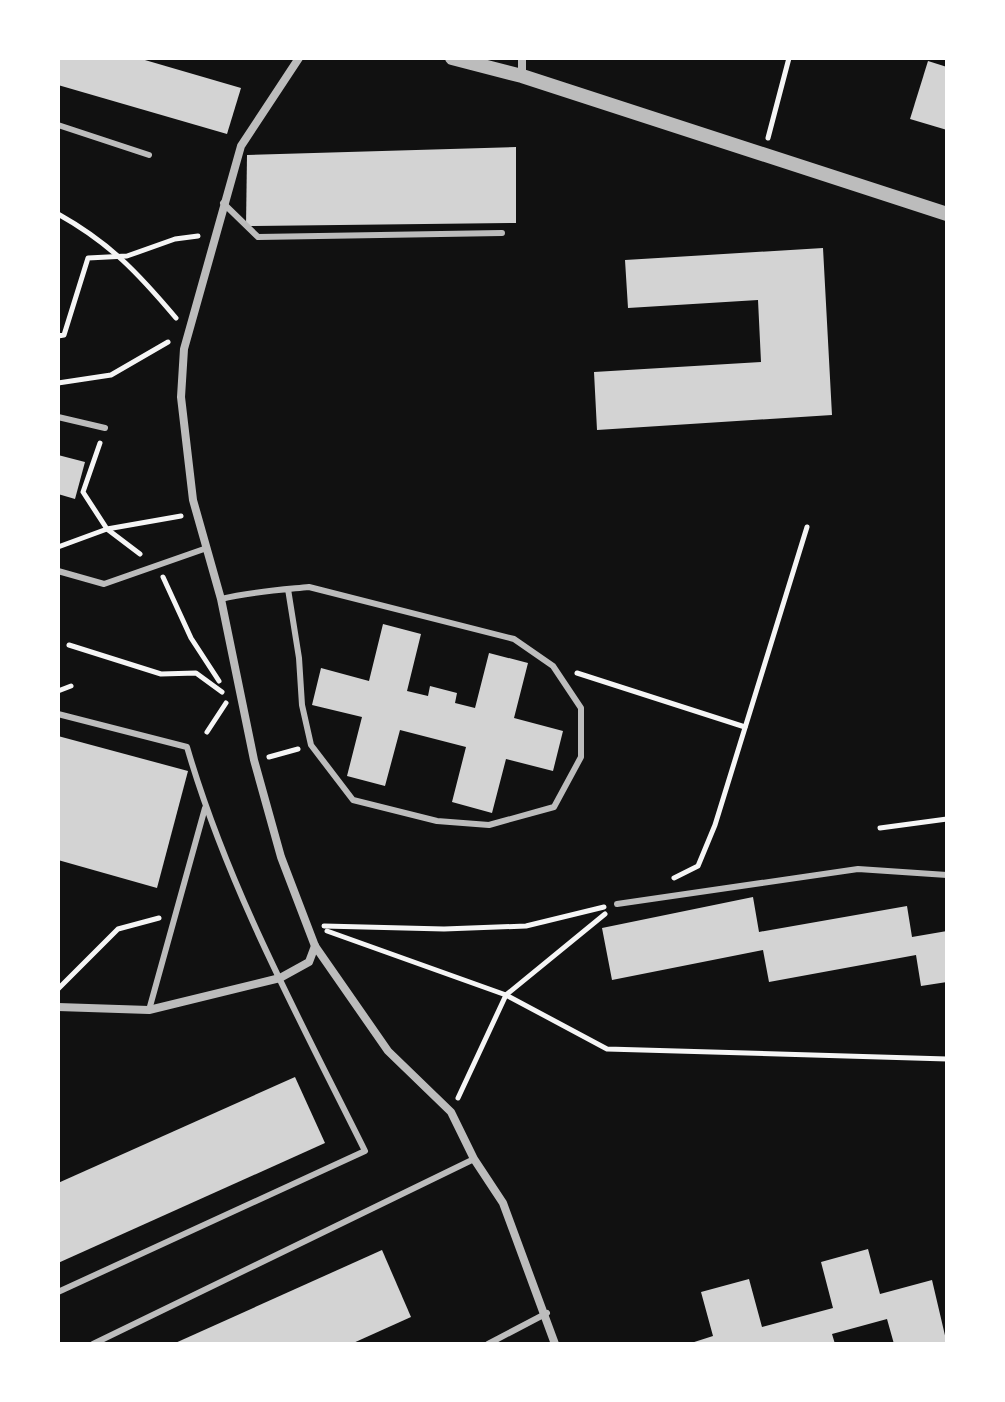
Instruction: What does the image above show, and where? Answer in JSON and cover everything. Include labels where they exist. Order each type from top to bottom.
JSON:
[{"type":"street","points":[[299,58],[241,146],[184,349],[181,397],[193,500],[204,549],[221,599],[254,760],[281,857],[315,946],[388,1051],[451,1112],[474,1159],[503,1203],[547,1313],[555,1344]]},
{"type":"street","points":[[452,58],[522,76],[947,214]]},
{"type":"street","points":[[522,58],[522,76]]},
{"type":"street","points":[[58,1007],[149,1010],[280,978],[309,962],[315,946]]},
{"type":"lane","points":[[58,125],[149,155]]},
{"type":"lane","points":[[223,203],[258,237],[502,233]]},
{"type":"lane","points":[[58,417],[105,428]]},
{"type":"lane","points":[[58,571],[104,584],[204,549]]},
{"type":"lane","points":[[221,599],[288,589],[309,587],[514,639],[553,666],[581,708],[581,757],[554,807],[489,825],[437,821],[353,800],[311,745],[302,705],[299,658],[288,589]]},
{"type":"lane","points":[[58,714],[187,747],[205,808],[280,978],[365,1151],[58,1292]]},
{"type":"lane","points":[[149,1010],[205,808]]},
{"type":"lane","points":[[617,904],[858,869],[947,875]]},
{"type":"lane","points":[[93,1344],[474,1159]]},
{"type":"lane","points":[[488,1344],[547,1313]]},
{"type":"path","points":[[768,140],[789,58]]},
{"type":"path","points":[[58,214],[97,236],[181,325]]},
{"type":"path","points":[[58,336],[64,335],[88,258],[119,257],[175,239],[216,233]]},
{"type":"path","points":[[58,383],[111,375],[179,336]]},
{"type":"path","points":[[58,547],[107,529],[189,514]]},
{"type":"path","points":[[671,879],[698,866],[807,527]]},
{"type":"path","points":[[69,645],[161,674],[196,673],[231,698],[207,732]]},
{"type":"path","points":[[553,666],[745,727]]},
{"type":"path","points":[[58,691],[71,686]]},
{"type":"path","points":[[266,758],[311,745]]},
{"type":"path","points":[[880,828],[947,819]]},
{"type":"path","points":[[307,925],[444,929],[526,926],[617,904]]},
{"type":"path","points":[[451,1112],[506,995],[617,904]]},
{"type":"path","points":[[58,989],[118,929],[177,913]]},
{"type":"path","points":[[307,925],[384,949],[506,995],[607,1049],[947,1059]]},
{"type":"building","points":[[58,58],[138,58],[241,88],[227,134],[58,85]]},
{"type":"building","points":[[928,61],[947,67],[947,130],[910,119]]},
{"type":"building","points":[[516,147],[516,223],[246,226],[247,155]]},
{"type":"building","points":[[823,248],[832,415],[597,430],[594,372],[761,362],[758,300],[628,308],[625,260]]},
{"type":"building","points":[[58,455],[85,462],[75,499],[58,494]]},
{"type":"building","points":[[383,624],[421,634],[407,691],[428,696],[430,686],[457,693],[455,703],[475,708],[489,653],[528,663],[514,718],[563,731],[553,771],[506,759],[492,813],[452,802],[466,747],[400,730],[385,786],[347,776],[362,717],[312,705],[321,668],[369,681]]},
{"type":"building","points":[[58,736],[188,771],[157,888],[58,860]]},
{"type":"building","points":[[753,897],[759,932],[907,906],[912,937],[947,931],[947,982],[921,986],[916,955],[769,982],[763,950],[612,980],[602,928]]},
{"type":"building","points":[[295,1077],[325,1143],[58,1263],[58,1183]]},
{"type":"building","points":[[868,1249],[880,1294],[932,1280],[947,1344],[894,1344],[887,1319],[832,1334],[835,1344],[688,1344],[713,1336],[701,1292],[749,1279],[762,1327],[833,1308],[821,1262]]},
{"type":"building","points":[[382,1250],[411,1317],[351,1344],[173,1344]]}]
